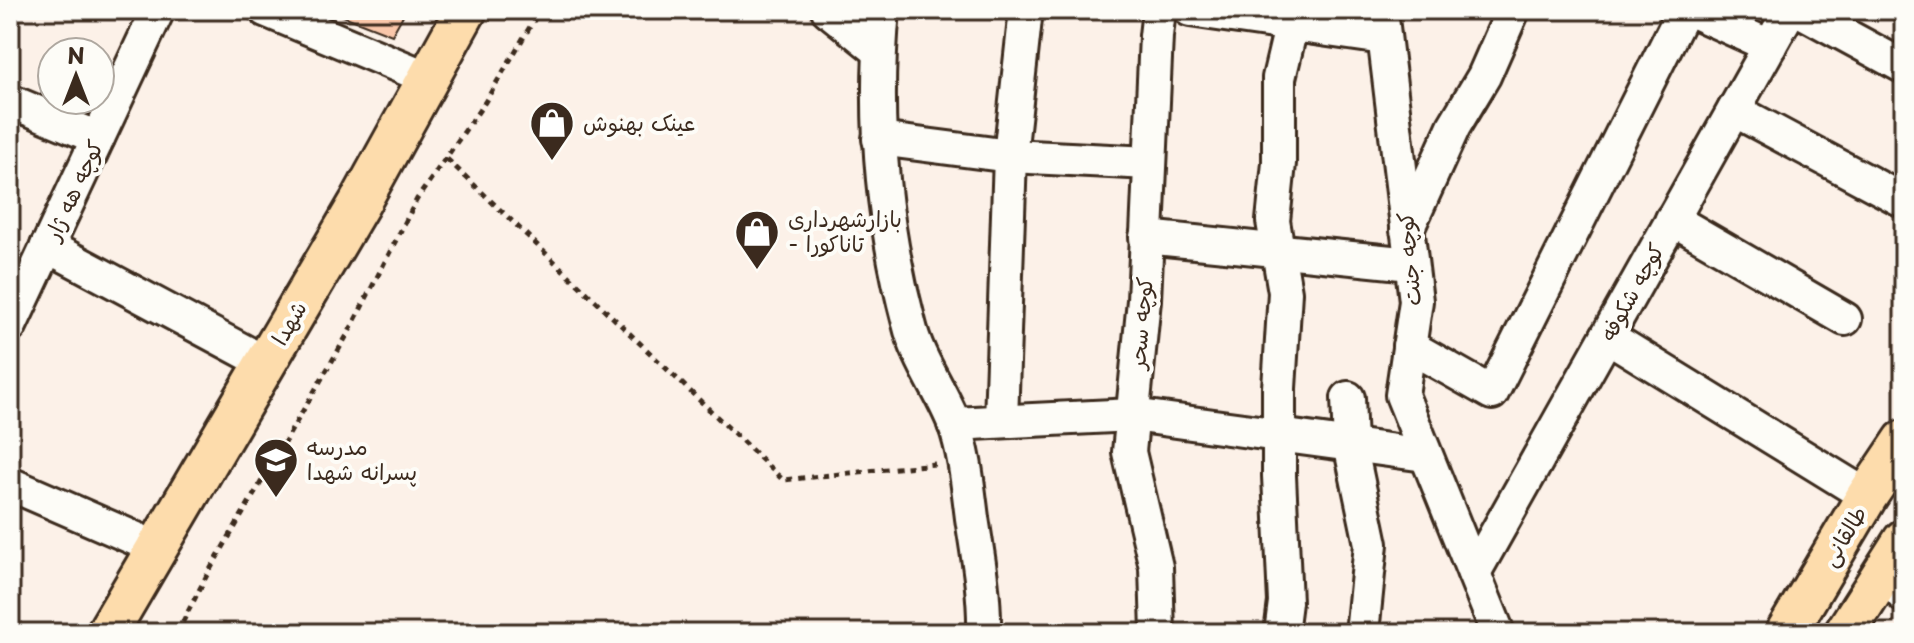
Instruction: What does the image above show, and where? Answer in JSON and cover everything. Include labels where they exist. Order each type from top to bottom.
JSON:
[{"type":"main road","name":"شهدا","points":[[107,633],[359,204],[466,10]]},
{"type":"main road","name":"طالقانی","points":[[1786,633],[1867,496],[1904,441]]},
{"type":"main road","points":[[1845,633],[1897,569]]},
{"type":"street","name":"کوچه هه ژار","points":[[14,309],[158,10]]},
{"type":"street","points":[[265,10],[428,78]]},
{"type":"street","points":[[828,10],[879,51]]},
{"type":"street","points":[[883,10],[879,51],[879,139],[887,215],[909,327],[954,424],[964,461],[985,605],[984,633]]},
{"type":"street","points":[[1001,421],[1010,156],[1026,10]]},
{"type":"street","name":"کوچه سحر","points":[[1158,633],[1156,567],[1129,452],[1144,300],[1159,10]]},
{"type":"street","points":[[1190,10],[1383,24]]},
{"type":"street","points":[[1407,230],[1454,126],[1484,76],[1513,10]]},
{"type":"street","points":[[1409,346],[1492,393],[1687,10],[1770,46]]},
{"type":"street","name":"کوچه شکوفه","points":[[1474,573],[1790,10]]},
{"type":"street","points":[[1799,10],[1904,67]]},
{"type":"street","points":[[1281,633],[1285,602],[1279,435],[1285,292],[1273,221],[1279,163],[1279,78],[1294,17]]},
{"type":"street","name":"کوچه جنت","points":[[1383,24],[1416,301],[1402,395],[1498,633]]},
{"type":"street","points":[[1734,110],[1904,201]]},
{"type":"street","points":[[54,120],[98,138]]},
{"type":"street","points":[[879,139],[1010,156],[1150,163]]},
{"type":"street","points":[[1672,219],[1845,319]]},
{"type":"street","points":[[1146,237],[1411,264]]},
{"type":"street","points":[[47,246],[266,363]]},
{"type":"street","points":[[1607,336],[1867,496]]},
{"type":"street","points":[[1348,398],[1350,444],[1371,544],[1362,633]]},
{"type":"street","points":[[954,424],[1133,415],[1425,455]]},
{"type":"street","points":[[10,484],[157,548]]},
{"type":"path","points":[[177,633],[208,573],[349,332],[417,199],[485,102],[540,10]]},
{"type":"path","points":[[447,159],[783,480],[964,461]]},
{"type":"building","points":[[328,10],[406,10],[392,35]]},
{"type":"place","name":"عینک بهنوش","points":[[552,162]]},
{"type":"place","name":"بازارشهرداری - تاناکورا","points":[[757,271]]},
{"type":"place","name":"مدرسه پسرانه شهدا","points":[[276,499]]}]
